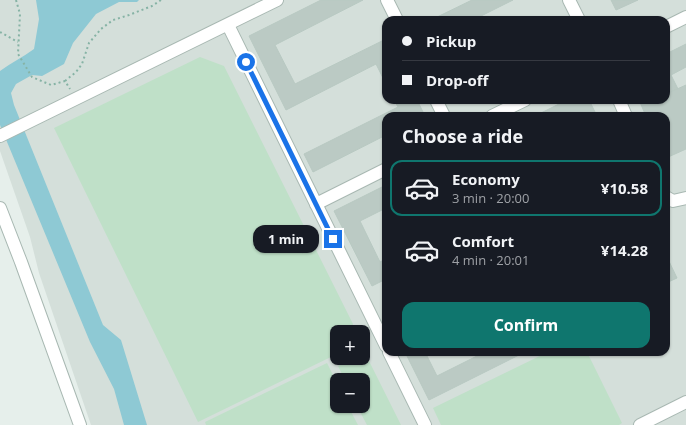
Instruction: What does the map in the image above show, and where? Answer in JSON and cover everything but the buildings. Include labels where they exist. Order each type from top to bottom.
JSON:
[{"type":"street","points":[[0,136],[278,0]]},
{"type":"street","points":[[387,0],[395,16]]},
{"type":"street","points":[[569,0],[577,16]]},
{"type":"street","points":[[670,25],[686,17]]},
{"type":"street","points":[[228,25],[382,338]]},
{"type":"street","points":[[500,112],[516,104]]},
{"type":"street","points":[[316,204],[382,171]]},
{"type":"street","points":[[670,199],[673,201],[686,198]]},
{"type":"street","points":[[0,208],[22,262],[80,425]]},
{"type":"street","points":[[391,356],[425,425]]},
{"type":"street","points":[[640,425],[686,402]]},
{"type":"path","points":[[16,0],[20,14],[18,54],[32,78],[51,85],[65,81],[76,72],[82,64],[89,43],[101,29],[113,20],[152,6],[161,0]]},
{"type":"path","points":[[0,32],[18,42]]},
{"type":"path","points":[[65,81],[76,99]]},
{"type":"shaded area","points":[[0,0],[686,0],[686,425],[91,425],[39,273],[30,237],[0,151]]},
{"type":"green space","points":[[200,57],[224,66],[353,324],[330,325],[330,357],[198,422],[54,128]]},
{"type":"green space","points":[[540,356],[589,356],[622,423],[619,425],[441,425],[433,408]]},
{"type":"green space","points":[[327,363],[332,373],[330,373],[330,413],[352,413],[358,425],[206,425],[205,422]]},
{"type":"green space","points":[[370,363],[401,425],[367,425],[361,413],[370,413],[370,373],[342,373],[338,366],[370,365]]},
{"type":"water","points":[[36,0],[139,0],[137,2],[119,2],[96,14],[73,43],[64,64],[42,76],[32,75],[16,84],[11,93],[14,105],[103,325],[121,340],[147,425],[124,425],[114,389],[90,342],[0,125],[0,71],[34,49],[39,19]]},
{"type":"route","points":[[246,62],[333,239]]}]
